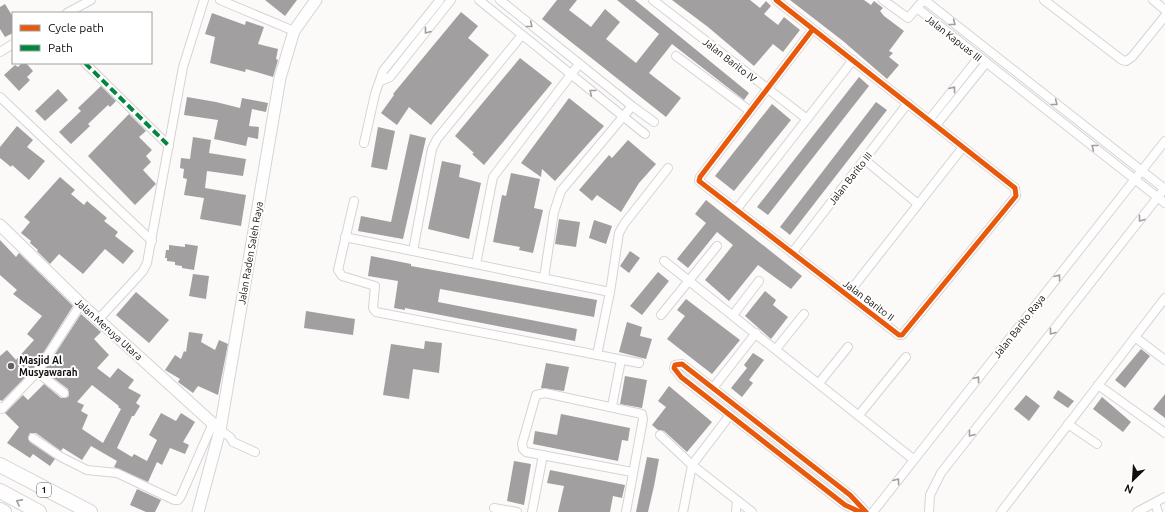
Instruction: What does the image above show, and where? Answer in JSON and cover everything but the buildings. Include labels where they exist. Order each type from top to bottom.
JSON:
[{"type":"highway","name":"1","points":[[0,465],[32,484],[90,512]]},
{"type":"highway","name":"1","points":[[0,492],[38,512]]},
{"type":"highway","points":[[0,510],[4,512]]},
{"type":"main road","name":"Jalan Raden Saleh Raya","points":[[198,512],[216,426],[280,78],[294,31],[316,0]]},
{"type":"main road","name":"Jalan Meruya Utara","points":[[0,225],[98,320],[216,426]]},
{"type":"street","points":[[69,12],[91,0]]},
{"type":"street","points":[[98,320],[143,271],[147,263],[183,67],[204,0]]},
{"type":"street","points":[[220,0],[294,31]]},
{"type":"street","points":[[364,143],[375,94],[381,81],[383,71],[440,0]]},
{"type":"street","points":[[381,81],[390,77],[451,0]]},
{"type":"street","points":[[479,0],[622,117],[645,134]]},
{"type":"street","points":[[500,0],[654,122]]},
{"type":"street","name":"Jalan Barito IV","points":[[653,0],[807,119]]},
{"type":"street","points":[[776,0],[963,147],[847,295]]},
{"type":"street","points":[[884,0],[905,18],[909,17],[916,8]]},
{"type":"street","points":[[1044,0],[1122,60],[1126,61],[1132,57],[1165,16]]},
{"type":"street","points":[[1153,0],[1165,10]]},
{"type":"street","name":"Jalan Kapuas III","points":[[1165,189],[927,2],[922,2],[916,8],[1165,203]]},
{"type":"street","points":[[676,56],[750,111],[813,29]]},
{"type":"street","points":[[413,251],[432,148],[437,139],[522,35]]},
{"type":"street","points":[[0,52],[12,45]]},
{"type":"street","points":[[933,123],[979,57]]},
{"type":"street","points":[[736,210],[853,60]]},
{"type":"street","points":[[933,123],[986,63]]},
{"type":"street","points":[[86,64],[169,146]]},
{"type":"street","points":[[476,264],[493,177],[579,64]]},
{"type":"street","points":[[0,97],[152,241]]},
{"type":"street","name":"Jalan Barito III","points":[[792,253],[908,104]]},
{"type":"street","points":[[544,278],[554,212],[560,191],[632,106]]},
{"type":"street","name":"Jalan Barito II","points":[[750,111],[699,180],[700,183],[902,335],[1016,196],[1017,192],[1015,188],[963,147]]},
{"type":"street","name":"Jalan Barito Raya","points":[[873,512],[913,459],[1165,141]]},
{"type":"street","points":[[865,160],[918,204]]},
{"type":"street","points":[[597,355],[610,292],[619,232],[668,168]]},
{"type":"street","points":[[929,512],[930,496],[941,473],[1165,189]]},
{"type":"street","points":[[354,201],[338,273],[342,276],[375,286],[373,308],[378,313],[639,363]]},
{"type":"street","points":[[345,237],[610,292]]},
{"type":"street","points":[[661,315],[716,246]]},
{"type":"street","points":[[664,261],[689,279],[913,459]]},
{"type":"street","points":[[733,315],[759,281]]},
{"type":"street","points":[[1001,512],[1165,298]]},
{"type":"street","points":[[0,407],[2,410],[37,372],[81,304]]},
{"type":"street","points":[[776,349],[804,314]]},
{"type":"street","points":[[713,388],[756,333]]},
{"type":"street","points":[[1135,337],[1165,360]]},
{"type":"street","points":[[819,383],[848,347]]},
{"type":"street","points":[[859,415],[906,357]]},
{"type":"street","points":[[612,406],[620,360]]},
{"type":"street","points":[[860,512],[844,505],[681,377],[674,368],[675,365],[682,364],[850,495],[866,512]]},
{"type":"street","points":[[37,372],[64,393]]},
{"type":"street","points":[[1098,385],[1165,433]]},
{"type":"street","points":[[626,512],[632,472],[643,419],[642,414],[612,406],[545,393],[536,395],[522,446],[526,452],[632,472]]},
{"type":"street","points":[[683,512],[692,465],[730,415]]},
{"type":"street","points":[[1068,424],[1097,444]]},
{"type":"street","points":[[33,438],[61,457],[87,470],[116,473],[174,500],[178,500],[181,496],[216,426],[230,437],[233,442],[254,452]]},
{"type":"street","points":[[660,435],[692,465],[752,512]]},
{"type":"street","points":[[532,512],[542,455]]},
{"type":"street","points":[[795,466],[802,457]]},
{"type":"street","points":[[1137,512],[1165,497]]},
{"type":"street","points":[[736,512],[738,501]]},
{"type":"street","points":[[1155,502],[1159,512],[1165,510]]},
{"type":"street","points":[[494,508],[518,512]]},
{"type":"marked path","points":[[86,64],[169,146]]},
{"type":"cycle path","points":[[776,0],[1015,188],[1016,196],[902,335],[899,335],[699,181],[700,177],[813,29]]},
{"type":"cycle path","points":[[860,512],[845,505],[681,377],[674,368],[675,365],[682,364],[850,495],[866,512]]},
{"type":"place","name":"Masjid Al Musyawarah","points":[[11,366]]}]
